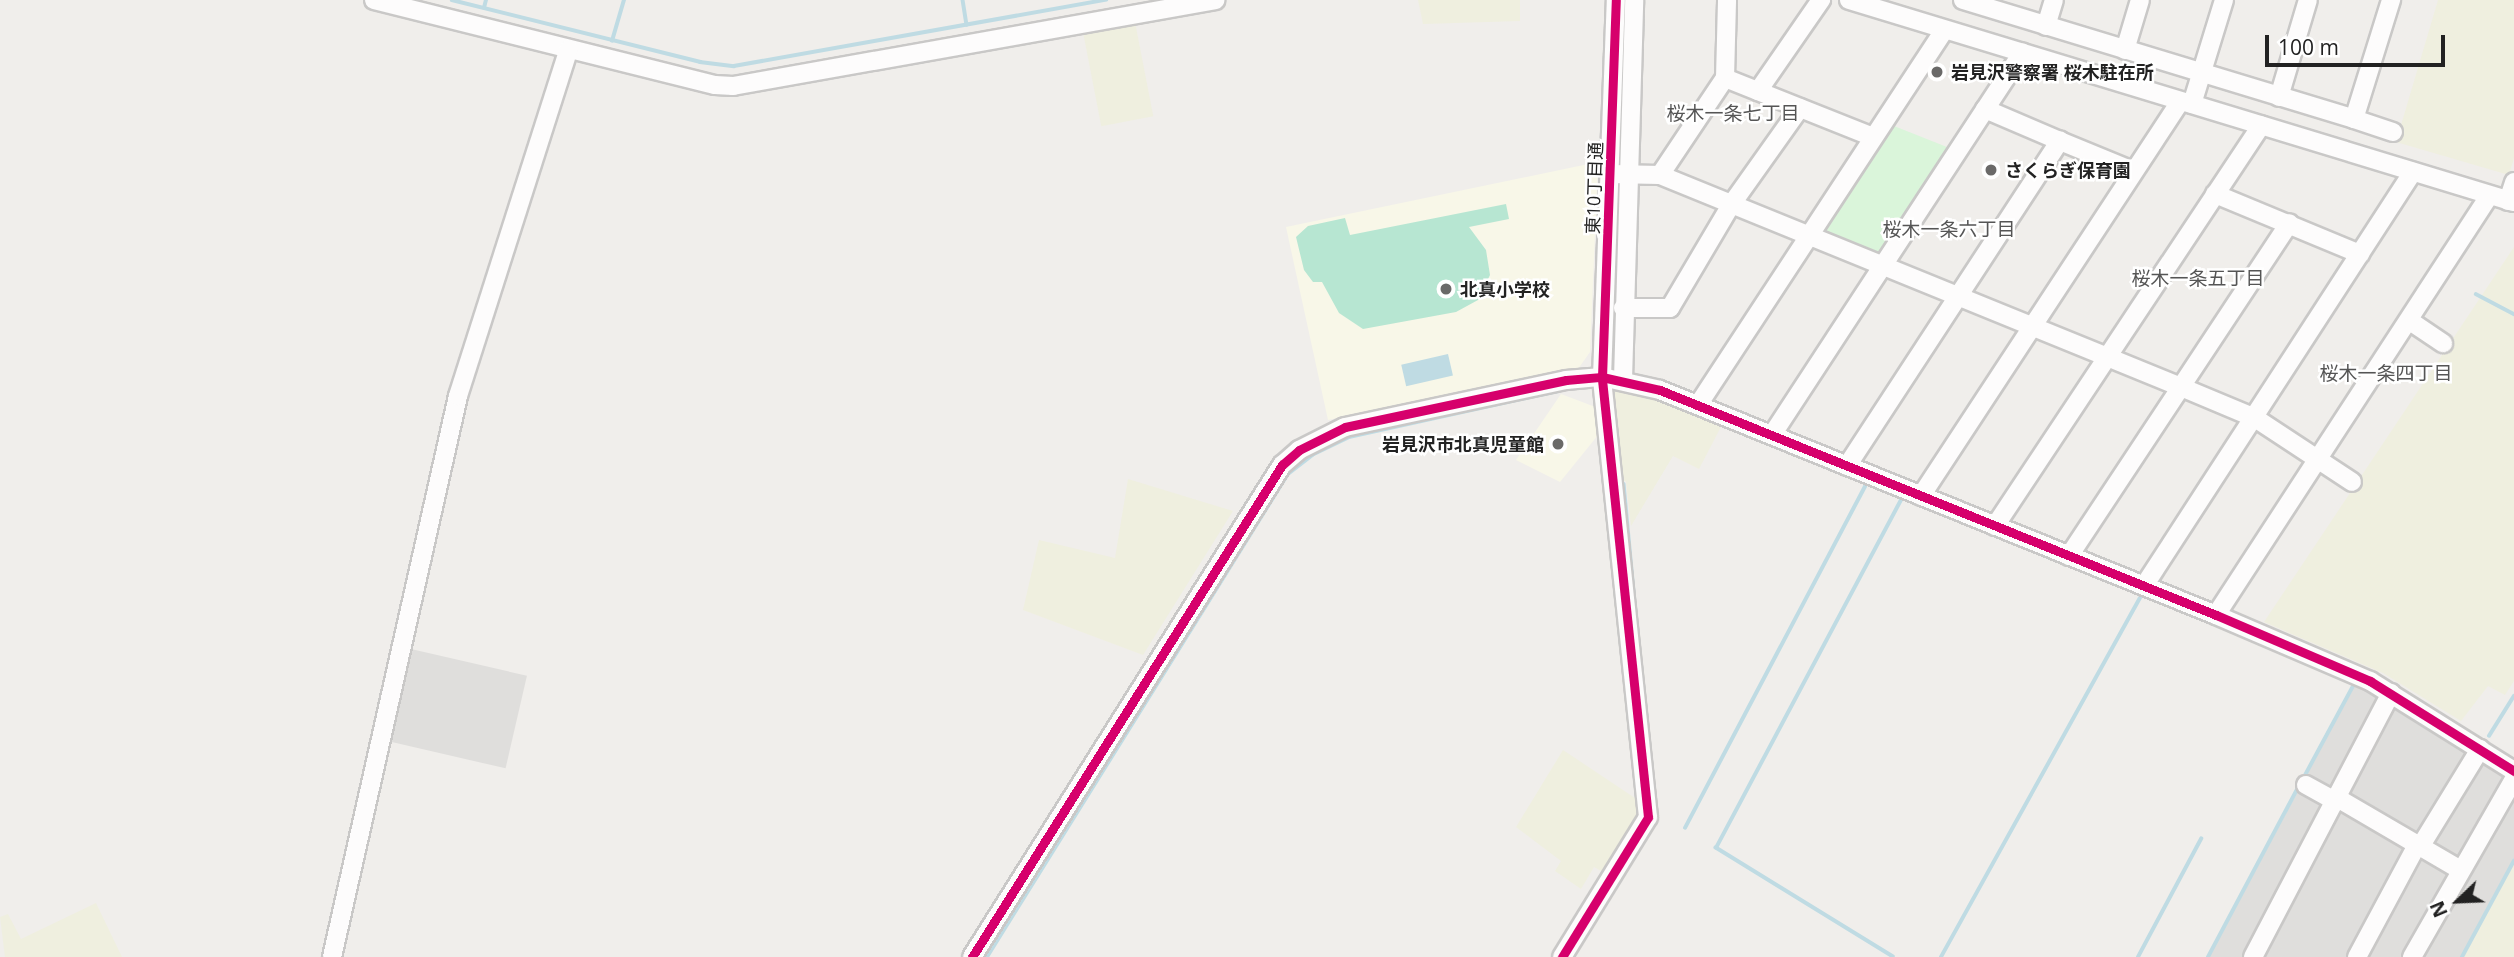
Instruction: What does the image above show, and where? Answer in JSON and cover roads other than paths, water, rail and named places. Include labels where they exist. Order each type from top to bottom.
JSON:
[{"type":"street","points":[[374,0],[569,49],[733,86],[1215,0]]},
{"type":"street","name":"東10丁目通","points":[[1562,957],[1648,817],[1602,377],[1619,175],[1616,0]]},
{"type":"street","points":[[1623,379],[1619,175],[1634,0]]},
{"type":"street","points":[[1660,175],[1725,78],[1727,0]]},
{"type":"street","points":[[1758,91],[1821,0]]},
{"type":"street","points":[[1849,0],[2489,196],[2511,201],[2514,182]]},
{"type":"street","points":[[2046,26],[2054,0]]},
{"type":"street","points":[[2126,50],[2140,0]]},
{"type":"street","points":[[1921,496],[2133,171],[2186,103],[2201,74],[2224,0]]},
{"type":"street","points":[[2279,97],[2308,0]]},
{"type":"street","points":[[2354,118],[2391,0]]},
{"type":"street","points":[[1967,1],[2393,132]]},
{"type":"street","points":[[1698,405],[1944,30]]},
{"type":"street","points":[[332,957],[458,396],[569,49]]},
{"type":"street","points":[[1772,435],[2022,53]]},
{"type":"street","points":[[1725,78],[1873,137]]},
{"type":"street","points":[[1623,308],[1670,307],[1731,205],[1800,107]]},
{"type":"street","points":[[1985,109],[2133,171]]},
{"type":"street","points":[[1995,526],[2260,125]]},
{"type":"street","points":[[1847,466],[2060,141]]},
{"type":"street","points":[[2144,586],[2413,172]]},
{"type":"street","points":[[1619,175],[1660,175],[2181,387],[2255,418],[2353,482]]},
{"type":"street","points":[[2215,194],[2360,254]]},
{"type":"street","points":[[2216,615],[2320,460],[2489,196]]},
{"type":"street","points":[[2069,555],[2289,223]]},
{"type":"street","points":[[2410,321],[2443,342]]},
{"type":"street","points":[[972,957],[1282,466],[1299,450],[1345,427],[1527,388],[1602,377],[1623,379],[1698,405],[2216,615],[2391,693],[2514,771]]},
{"type":"street","points":[[2253,957],[2338,800],[2391,693]]},
{"type":"street","points":[[2357,957],[2418,846],[2480,749]]},
{"type":"street","points":[[2412,957],[2459,869],[2514,779]]},
{"type":"street","points":[[2306,785],[2338,800],[2459,869]]},
{"type":"water","points":[[1448,354],[1453,375],[1406,386],[1401,365]]},
{"type":"waterway","points":[[452,0],[700,62],[734,66],[1106,0]]},
{"type":"waterway","points":[[484,8],[486,0]]},
{"type":"waterway","points":[[612,41],[624,0]]},
{"type":"waterway","points":[[963,0],[967,25]]},
{"type":"waterway","points":[[2476,294],[2514,314]]},
{"type":"waterway","points":[[987,957],[1288,474],[1312,455],[1349,437],[1559,391]]},
{"type":"waterway","points":[[1624,484],[1655,819]]},
{"type":"waterway","points":[[1685,828],[1865,487]]},
{"type":"waterway","points":[[1893,957],[1716,848],[1901,500]]},
{"type":"waterway","points":[[1941,957],[2140,598]]},
{"type":"waterway","points":[[2303,779],[2353,686]]},
{"type":"waterway","points":[[2489,736],[2514,696]]},
{"type":"waterway","points":[[2208,957],[2299,786]]},
{"type":"waterway","points":[[2138,957],[2201,839]]},
{"type":"waterway","points":[[2462,957],[2514,861]]},
{"type":"place","name":"岩見沢警察署 桜木駐在所","points":[[1937,72]]},
{"type":"place","name":"さくらぎ保育園","points":[[1991,170]]},
{"type":"place","name":"北真小学校","points":[[1446,289]]},
{"type":"place","name":"岩見沢市北真児童館","points":[[1558,444]]},
{"type":"district","name":"桜木一条七丁目","points":[[1733,114]]},
{"type":"district","name":"桜木一条六丁目","points":[[1949,230]]},
{"type":"district","name":"桜木一条五丁目","points":[[2198,279]]},
{"type":"district","name":"桜木一条四丁目","points":[[2386,374]]}]
